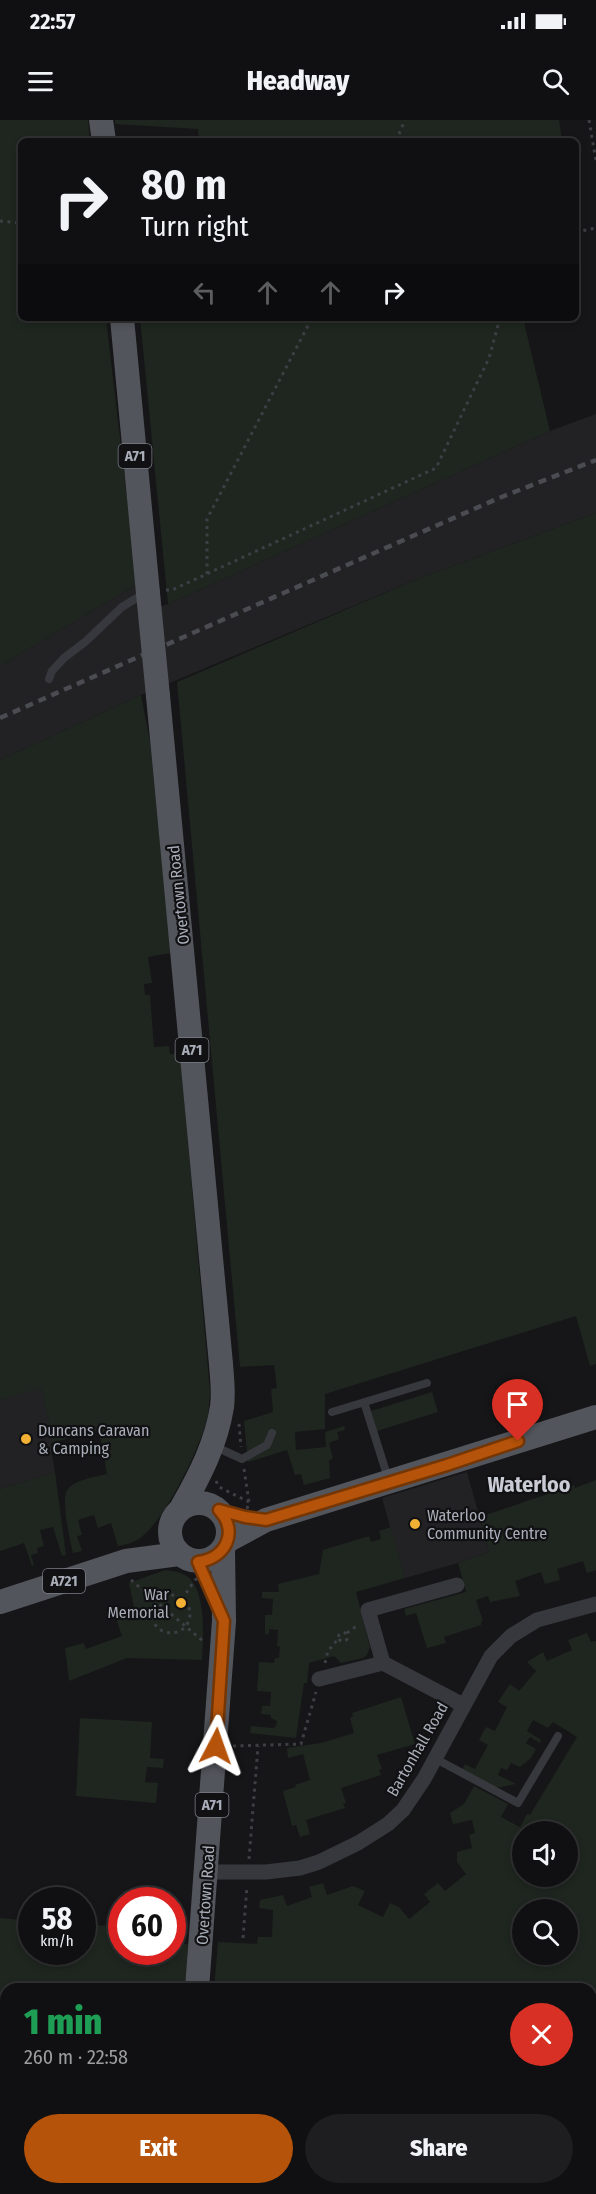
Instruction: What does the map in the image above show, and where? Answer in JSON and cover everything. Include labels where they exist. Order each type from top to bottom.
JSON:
[{"type":"main road","points":[[101,120],[104,138]]},
{"type":"main road","name":"Overtown Road","points":[[122,321],[221,1364],[222,1405],[209,1474],[182,1507]]},
{"type":"main road","points":[[254,1513],[225,1545],[207,1560],[188,1558],[173,1547],[169,1530],[176,1513],[182,1507],[197,1502],[216,1508],[254,1513],[389,1482],[596,1417]]},
{"type":"main road","points":[[209,1474],[216,1508],[227,1522],[225,1545]]},
{"type":"main road","name":"A721","points":[[119,1563],[169,1530]]},
{"type":"main road","name":"Overtown Road","points":[[198,1983],[222,1656],[225,1545]]},
{"type":"main road","name":"Overtown Road","points":[[188,1558],[224,1621]]},
{"type":"main road","name":"A721","points":[[0,1602],[119,1563],[188,1558]]},
{"type":"street","points":[[383,1663],[368,1611],[457,1585]]},
{"type":"street","name":"Bartonhall Road","points":[[207,1872],[276,1871],[300,1868],[319,1862],[372,1835],[388,1824],[403,1810],[436,1759],[491,1656],[511,1636],[537,1620],[596,1604]]},
{"type":"street","points":[[319,1679],[383,1663],[463,1705]]},
{"type":"lane","points":[[49,679],[52,670],[64,658],[85,642],[122,607],[148,592]]},
{"type":"lane","points":[[332,1412],[427,1383]]},
{"type":"lane","points":[[364,1402],[389,1482]]},
{"type":"lane","points":[[213,1445],[242,1459],[267,1445],[272,1433]]},
{"type":"lane","points":[[436,1759],[518,1803],[558,1737]]},
{"type":"path","points":[[397,138],[405,120]]},
{"type":"path","points":[[589,120],[596,161]]},
{"type":"path","points":[[0,221],[18,223]]},
{"type":"path","points":[[579,231],[596,228]]},
{"type":"path","points":[[207,574],[207,519],[310,321]]},
{"type":"path","points":[[148,592],[172,590],[436,468],[489,358],[499,321]]},
{"type":"path","points":[[238,1418],[242,1459],[254,1513]]},
{"type":"path","points":[[209,1474],[219,1487],[254,1513]]},
{"type":"path","points":[[119,1563],[133,1582],[222,1656]]},
{"type":"path","points":[[167,1596],[178,1596],[184,1600],[190,1609],[186,1626],[175,1632],[162,1630],[154,1620],[154,1607],[157,1602],[167,1596]]},
{"type":"path","points":[[216,1746],[301,1744],[328,1651],[338,1639]]},
{"type":"path","points":[[243,1938],[258,1746]]},
{"type":"shaded area","points":[[0,120],[88,120],[90,138],[18,138],[18,321],[106,321],[137,584],[0,666]]},
{"type":"shaded area","points":[[115,120],[559,120],[562,138],[199,138],[198,129],[115,124]]},
{"type":"shaded area","points":[[140,321],[524,321],[550,431],[168,604]]},
{"type":"shaded area","points":[[596,414],[596,513],[415,580],[141,695],[0,760],[0,666],[137,584],[138,614],[168,604],[550,431]]},
{"type":"shaded area","points":[[596,513],[596,1364],[590,1366],[576,1316],[325,1394],[325,1429],[295,1432],[296,1450],[326,1447],[325,1432],[344,1426],[345,1430],[337,1432],[339,1439],[329,1443],[333,1458],[329,1461],[330,1478],[304,1485],[301,1474],[295,1475],[287,1450],[248,1462],[244,1421],[273,1412],[271,1389],[277,1388],[274,1365],[240,1367],[177,682],[415,580]]},
{"type":"shaded area","points":[[141,695],[150,742],[171,953],[148,957],[152,983],[144,984],[145,995],[150,995],[154,1047],[169,1046],[170,1054],[180,1053],[210,1392],[208,1415],[198,1445],[168,1504],[146,1533],[129,1544],[118,1546],[111,1523],[98,1528],[94,1515],[78,1520],[82,1535],[77,1536],[82,1551],[73,1553],[66,1520],[66,1494],[68,1489],[76,1483],[107,1474],[99,1430],[51,1443],[52,1435],[41,1388],[0,1400],[0,760]]},
{"type":"shaded area","name":"Duncans Caravan & Camping","points":[[41,1387],[52,1435],[51,1450],[55,1472],[0,1489],[0,1400]]},
{"type":"shaded area","points":[[432,1392],[438,1412],[377,1431],[371,1411]]},
{"type":"shaded area","points":[[55,1472],[66,1555],[62,1556],[53,1527],[40,1530],[44,1546],[37,1548],[38,1553],[31,1555],[34,1565],[32,1566],[24,1543],[0,1551],[0,1489]]},
{"type":"shaded area","points":[[467,1472],[489,1552],[405,1578],[382,1498]]},
{"type":"shaded area","points":[[596,1480],[596,1570],[587,1573],[583,1561],[557,1569],[560,1580],[545,1584],[541,1572],[515,1581],[520,1596],[490,1602],[488,1596],[476,1600],[483,1621],[481,1625],[444,1637],[446,1643],[427,1648],[416,1613],[406,1616],[404,1609],[466,1592],[458,1563],[489,1552],[480,1517],[574,1485],[575,1488]]},
{"type":"shaded area","points":[[391,1527],[405,1578],[356,1592],[370,1647],[367,1655],[341,1663],[334,1656],[309,1663],[296,1738],[250,1733],[251,1726],[273,1728],[277,1721],[271,1718],[271,1715],[261,1714],[262,1706],[270,1706],[271,1692],[257,1691],[259,1662],[274,1663],[275,1658],[279,1658],[280,1647],[277,1646],[278,1630],[269,1629],[269,1634],[265,1634],[265,1615],[272,1615],[273,1599],[262,1598],[262,1592],[279,1592],[278,1584],[319,1574],[323,1550],[369,1536],[371,1542],[381,1539],[379,1531]]},
{"type":"shaded area","points":[[165,1570],[186,1575],[194,1584],[201,1604],[202,1660],[127,1658],[69,1681],[65,1648],[84,1643],[86,1649],[122,1636],[116,1618],[135,1612],[129,1583]]},
{"type":"shaded area","points":[[587,1633],[591,1642],[596,1641],[596,1983],[215,1983],[218,1942],[257,1944],[258,1937],[272,1937],[273,1910],[259,1908],[260,1900],[283,1895],[287,1906],[312,1897],[309,1887],[323,1883],[327,1895],[353,1886],[365,1891],[358,1905],[383,1917],[390,1903],[399,1907],[409,1919],[430,1902],[424,1894],[438,1883],[445,1891],[466,1874],[457,1862],[457,1852],[472,1848],[469,1835],[475,1833],[472,1820],[453,1824],[450,1813],[464,1804],[474,1786],[508,1804],[501,1817],[512,1823],[512,1887],[578,1887],[578,1821],[523,1821],[527,1814],[530,1815],[577,1737],[553,1722],[548,1728],[533,1720],[527,1731],[541,1740],[540,1743],[530,1737],[526,1743],[536,1749],[531,1758],[520,1767],[511,1763],[507,1770],[501,1768],[498,1775],[516,1784],[496,1788],[462,1770],[465,1764],[475,1769],[488,1745],[479,1740],[486,1727],[495,1731],[507,1707],[498,1702],[510,1684],[519,1691],[536,1671],[527,1662],[543,1652],[547,1661],[572,1650],[568,1640]]},
{"type":"shaded area","points":[[401,1697],[415,1744],[377,1755],[382,1769],[379,1770],[381,1775],[341,1788],[346,1803],[343,1804],[345,1808],[306,1820],[310,1834],[300,1837],[296,1825],[292,1826],[283,1791],[310,1780],[303,1754],[288,1758],[287,1748],[321,1743],[354,1733],[350,1718],[353,1716],[352,1713]]},
{"type":"shaded area","points":[[80,1718],[152,1722],[150,1758],[164,1759],[163,1768],[147,1767],[145,1782],[158,1783],[156,1803],[76,1796]]},
{"type":"shaded area","points":[[0,1918],[18,1920],[18,1965],[96,1965],[96,1925],[108,1926],[108,1965],[186,1965],[186,1944],[188,1944],[186,1983],[0,1983]]},
{"type":"railway","points":[[0,718],[499,498],[596,460]]},
{"type":"place","name":"Duncans Caravan & Camping","points":[[26,1439]]},
{"type":"place","name":"Waterloo Community Centre","points":[[415,1524]]},
{"type":"place","name":"War Memorial","points":[[181,1603]]},
{"type":"district","name":"Waterloo","points":[[529,1484]]},
{"type":"route","points":[[216,1746],[224,1621],[198,1562],[216,1556],[223,1550],[227,1541],[229,1532],[227,1522],[219,1510],[266,1520],[518,1441]]}]
